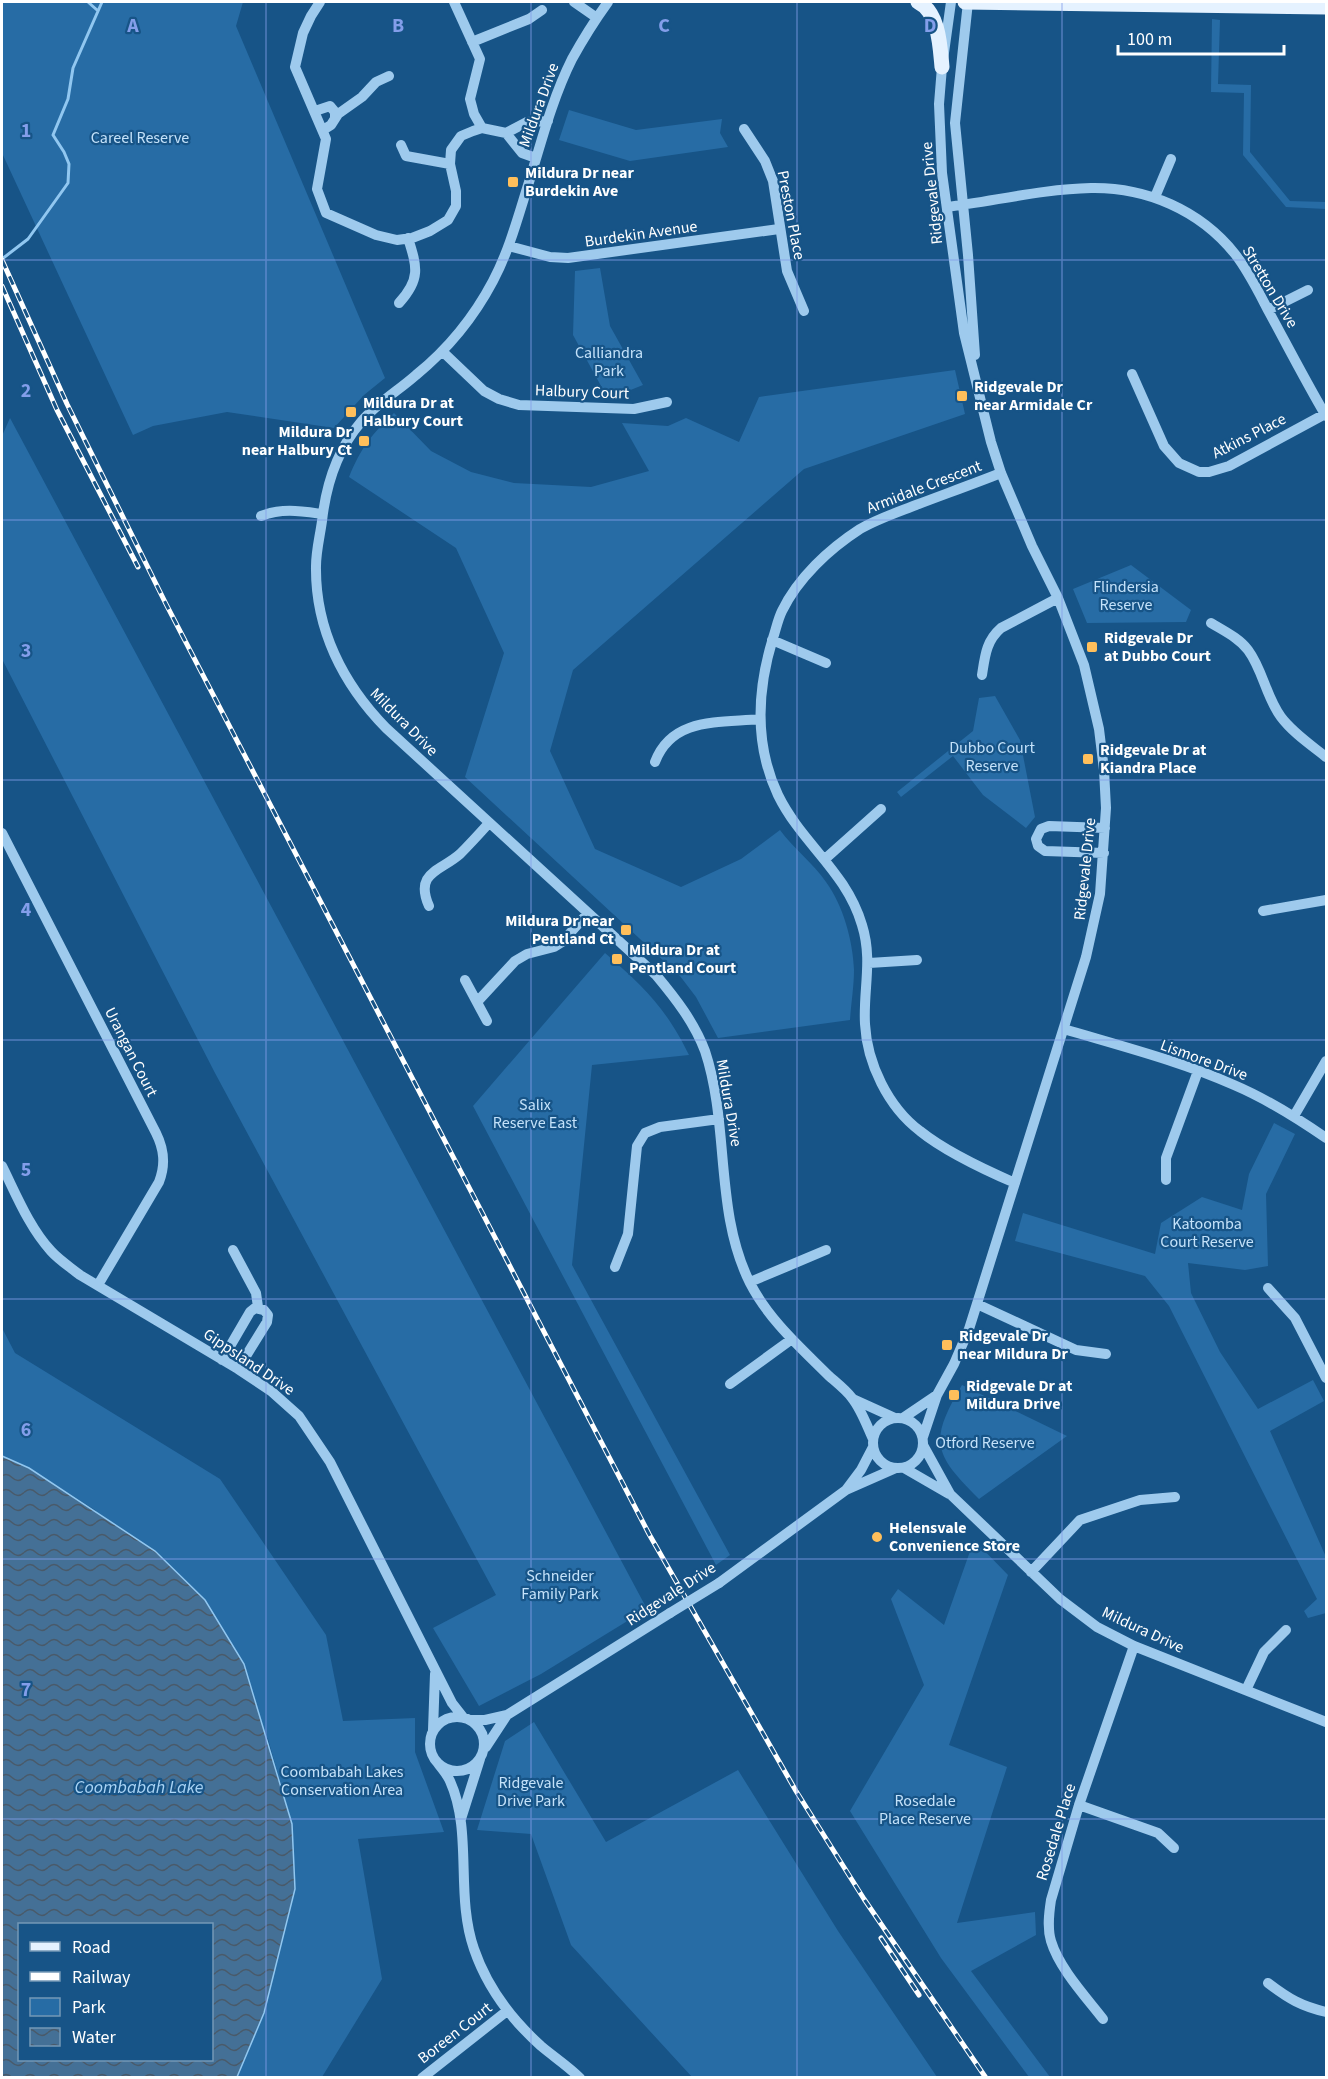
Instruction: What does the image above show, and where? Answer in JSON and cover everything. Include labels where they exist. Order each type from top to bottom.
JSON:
[{"type":"main road","points":[[918,2],[926,8],[939,37],[942,67]]},
{"type":"main road","points":[[967,2],[1326,7]]},
{"type":"street","points":[[320,2],[303,33],[296,67],[326,139],[317,189],[326,213],[376,235],[397,240],[430,231],[448,220],[456,206],[456,190],[450,164],[451,150],[461,136],[482,128],[506,133],[527,122],[548,122]]},
{"type":"street","points":[[454,2],[480,59],[470,99],[474,114],[482,128]]},
{"type":"street","points":[[574,2],[597,18]]},
{"type":"street","name":"Mildura Drive","points":[[608,2],[572,59],[548,122],[509,246],[493,281],[477,308],[443,351],[415,377],[380,402],[361,421],[350,436],[332,470],[322,514],[316,565],[318,597],[323,623],[339,666],[365,707],[656,975],[683,1008],[695,1028],[708,1062],[719,1119],[731,1229],[750,1282],[778,1326],[854,1400],[873,1443]]},
{"type":"street","name":"Ridgevale Drive","points":[[923,1441],[937,1395],[963,1345],[1077,992],[1094,928],[1100,894],[1105,828],[1104,770],[1092,693],[1071,628],[1027,536],[1001,473],[964,333],[941,161],[939,104],[951,2]]},
{"type":"street","name":"Ridgevale Drive","points":[[967,2],[955,123],[969,266],[976,380]]},
{"type":"street","points":[[472,42],[529,19],[542,10]]},
{"type":"street","points":[[323,130],[376,82],[389,76]]},
{"type":"street","points":[[315,111],[330,106],[335,112],[335,117]]},
{"type":"street","name":"Preston Place","points":[[744,129],[765,161],[773,181],[787,271],[804,311]]},
{"type":"street","points":[[506,133],[522,153],[536,158]]},
{"type":"street","points":[[401,145],[406,156],[450,164]]},
{"type":"street","points":[[1155,198],[1171,159]]},
{"type":"street","name":"Stretton Drive","points":[[947,207],[1090,188],[1130,190],[1155,198],[1197,219],[1215,233],[1234,253],[1257,289],[1326,415]]},
{"type":"street","name":"Burdekin Avenue","points":[[509,246],[550,257],[568,258],[779,230]]},
{"type":"street","points":[[399,303],[415,280],[417,265],[408,238]]},
{"type":"street","points":[[1268,310],[1308,290]]},
{"type":"street","name":"Halbury Court","points":[[443,351],[484,391],[519,405],[634,409],[667,402]]},
{"type":"street","name":"Atkins Place","points":[[1132,374],[1164,446],[1179,463],[1199,472],[1209,472],[1229,466],[1326,415]]},
{"type":"street","name":"Armidale Crescent","points":[[1001,473],[862,528],[843,541],[820,562],[781,611],[765,664],[761,687],[760,719],[762,744],[771,778],[779,796],[796,826],[842,882],[854,904],[862,926],[869,963],[865,1027],[873,1062],[889,1096],[901,1113],[919,1131],[983,1169],[1016,1183]]},
{"type":"street","points":[[261,516],[290,510],[322,514]]},
{"type":"street","points":[[982,675],[985,651],[994,634],[1058,598]]},
{"type":"street","points":[[1211,623],[1231,634],[1247,649],[1281,717],[1326,757]]},
{"type":"street","points":[[772,640],[826,663]]},
{"type":"street","points":[[655,762],[668,740],[681,730],[695,726],[760,719]]},
{"type":"street","points":[[825,860],[881,808]]},
{"type":"street","points":[[429,906],[424,889],[426,880],[434,870],[460,854],[489,823]]},
{"type":"street","points":[[1104,854],[1045,850],[1038,846],[1036,839],[1038,831],[1045,827],[1105,828]]},
{"type":"street","name":"Urangan Court","points":[[2,833],[156,1133],[163,1152],[163,1172],[159,1182],[98,1285]]},
{"type":"street","points":[[1263,911],[1326,900]]},
{"type":"street","points":[[477,1002],[515,961],[526,954],[554,947],[562,942],[588,913]]},
{"type":"street","points":[[869,963],[917,960]]},
{"type":"street","points":[[465,980],[488,1021]]},
{"type":"street","name":"Lismore Drive","points":[[1064,1029],[1198,1071],[1236,1086],[1294,1116],[1326,1138]]},
{"type":"street","points":[[1294,1116],[1326,1061]]},
{"type":"street","points":[[1166,1180],[1166,1158],[1198,1071]]},
{"type":"street","points":[[615,1267],[628,1234],[637,1146],[645,1133],[660,1127],[719,1119]]},
{"type":"street","name":"Gippsland Drive","points":[[2,1166],[30,1222],[51,1251],[80,1275],[238,1369],[284,1401],[299,1416],[321,1446],[452,1703],[467,1718]]},
{"type":"street","points":[[233,1250],[256,1293],[258,1307]]},
{"type":"street","points":[[750,1282],[826,1250]]},
{"type":"street","points":[[1268,1288],[1294,1318],[1326,1378]]},
{"type":"street","points":[[977,1304],[1076,1350],[1106,1354]]},
{"type":"street","points":[[222,1360],[250,1312],[258,1307]]},
{"type":"street","points":[[238,1369],[267,1322],[267,1312],[258,1307]]},
{"type":"street","points":[[730,1384],[792,1339]]},
{"type":"street","name":"Ridgevale Drive","points":[[899,1418],[937,1395]]},
{"type":"street","name":"Mildura Drive","points":[[854,1400],[899,1418]]},
{"type":"street","points":[[899,1418],[916,1425],[923,1441],[917,1459],[900,1468],[881,1461],[873,1443],[881,1425],[899,1418]]},
{"type":"street","name":"Mildura Drive","points":[[923,1441],[950,1494]]},
{"type":"street","name":"Ridgevale Drive","points":[[846,1490],[861,1470],[873,1443]]},
{"type":"street","name":"Mildura Drive","points":[[900,1468],[950,1494],[1031,1572],[1079,1615],[1097,1627],[1134,1646],[1326,1722]]},
{"type":"street","name":"Ridgevale Drive","points":[[467,1718],[485,1720],[507,1715],[719,1583],[846,1490],[900,1468]]},
{"type":"street","points":[[1031,1572],[1080,1520],[1140,1500],[1175,1497]]},
{"type":"street","points":[[1246,1690],[1264,1652],[1286,1630]]},
{"type":"street","name":"Rosedale Place","points":[[1103,2019],[1059,1959],[1051,1941],[1049,1927],[1051,1900],[1079,1805],[1134,1646]]},
{"type":"street","name":"Gippsland Drive","points":[[433,1730],[435,1671]]},
{"type":"street","name":"Ridgevale Drive","points":[[460,1822],[483,1754],[507,1715]]},
{"type":"street","points":[[437,1762],[443,1767],[460,1771],[468,1769],[483,1754],[483,1733],[478,1725],[467,1718],[446,1719],[433,1730],[430,1747],[437,1762],[449,1779],[460,1822],[465,1909],[473,1947],[484,1974],[507,2012],[542,2047],[580,2078]]},
{"type":"street","points":[[1079,1805],[1158,1833],[1174,1848]]},
{"type":"street","points":[[1269,1983],[1290,2001],[1326,2012]]},
{"type":"street","name":"Boreen Court","points":[[422,2078],[507,2012]]},
{"type":"green space","name":"Careel Reserve","points":[[2,2],[243,2],[236,26],[385,378],[364,395],[334,428],[227,412],[153,426],[133,435],[2,153]]},
{"type":"green space","points":[[1212,19],[1220,20],[1218,84],[1251,85],[1250,152],[1290,201],[1326,202],[1326,209],[1286,207],[1243,155],[1244,93],[1211,92]]},
{"type":"green space","points":[[569,110],[636,130],[722,119],[720,133],[728,147],[630,161],[559,140]]},
{"type":"green space","name":"Calliandra Park","points":[[600,268],[610,326],[643,385],[618,395],[606,395],[573,335],[575,271]]},
{"type":"green space","points":[[955,370],[965,414],[804,469],[573,670],[550,751],[595,849],[681,887],[741,859],[780,830],[821,875],[842,912],[853,959],[854,976],[850,1020],[718,1038],[696,997],[680,976],[465,777],[504,653],[456,548],[349,477],[367,442],[394,413],[431,451],[471,472],[514,483],[591,487],[649,471],[622,423],[668,426],[686,418],[739,442],[759,397]]},
{"type":"green space","name":"Schneider Family Park","points":[[10,418],[647,1609],[541,1674],[479,1706],[433,1628],[496,1595],[215,1073],[2,659],[2,436]]},
{"type":"green space","name":"Flindersia Reserve","points":[[1131,565],[1191,610],[1186,622],[1087,623],[1073,589]]},
{"type":"green space","name":"Dubbo Court Reserve","points":[[995,696],[1020,740],[1035,817],[1026,828],[983,795],[953,756],[901,797],[897,792],[973,731],[979,698]]},
{"type":"green space","name":"Salix Reserve East","points":[[605,953],[663,1011],[689,1055],[592,1065],[572,1265],[730,1555],[716,1565],[473,1106]]},
{"type":"green space","name":"Katoomba Court Reserve","points":[[1274,1123],[1295,1134],[1266,1194],[1268,1266],[1245,1270],[1188,1263],[1191,1293],[1220,1352],[1258,1409],[1313,1380],[1324,1401],[1270,1431],[1326,1557],[1326,1613],[1308,1618],[1304,1611],[1317,1599],[1169,1306],[1145,1276],[1015,1241],[1023,1213],[1155,1254],[1161,1223],[1202,1197],[1242,1210],[1249,1174]]},
{"type":"green space","name":"Coombabah Lakes Conservation Area","points":[[2,1328],[15,1353],[220,1479],[326,1635],[343,1721],[415,1718],[415,1752],[444,1832],[358,1839],[382,1979],[322,2077],[237,2077],[264,2013],[295,1889],[292,1824],[268,1739],[95,1510],[29,1468],[2,1456]]},
{"type":"green space","name":"Otford Reserve","points":[[962,1385],[1067,1436],[979,1499],[953,1470],[941,1446],[944,1421]]},
{"type":"green space","name":"Rosedale Place Reserve","points":[[974,1540],[1008,1575],[949,1745],[1007,1767],[957,1923],[1035,1912],[1036,1935],[971,1971],[1050,2077],[1029,2077],[941,1958],[850,1811],[924,1685],[891,1599],[898,1589],[944,1625]]},
{"type":"green space","name":"Ridgevale Drive Park","points":[[534,1722],[606,1842],[738,1770],[838,1931],[937,2077],[692,2077],[571,1945],[531,1834],[477,1830],[505,1741]]},
{"type":"water","name":"Coombabah Lake","points":[[2,1456],[29,1468],[155,1551],[205,1600],[244,1664],[292,1824],[295,1889],[264,2013],[237,2077],[2,2077]]},
{"type":"waterway","points":[[88,2],[97,10]]},
{"type":"waterway","points":[[2,259],[28,239],[68,183],[69,164],[53,135],[68,99],[73,68],[102,2]]},
{"type":"railway","points":[[2,260],[67,404],[166,604],[649,1534],[796,1791],[864,1899],[986,2078]]},
{"type":"railway","points":[[2,286],[57,410],[138,567]]},
{"type":"railway","points":[[881,1938],[919,1995]]},
{"type":"place","name":"Mildura Dr near Burdekin Ave","points":[[513,182]]},
{"type":"place","name":"Ridgevale Dr near Armidale Cr","points":[[962,396]]},
{"type":"place","name":"Mildura Dr at Halbury Court","points":[[351,412]]},
{"type":"place","name":"Mildura Dr near Halbury Ct","points":[[364,441]]},
{"type":"place","name":"Ridgevale Dr at Dubbo Court","points":[[1092,647]]},
{"type":"place","name":"Ridgevale Dr at Kiandra Place","points":[[1088,759]]},
{"type":"place","name":"Mildura Dr near Pentland Ct","points":[[626,930]]},
{"type":"place","name":"Mildura Dr at Pentland Court","points":[[617,959]]},
{"type":"place","name":"Ridgevale Dr near Mildura Dr","points":[[947,1345]]},
{"type":"place","name":"Ridgevale Dr at Mildura Drive","points":[[954,1395]]},
{"type":"place","name":"Helensvale Convenience Store","points":[[877,1537]]}]
